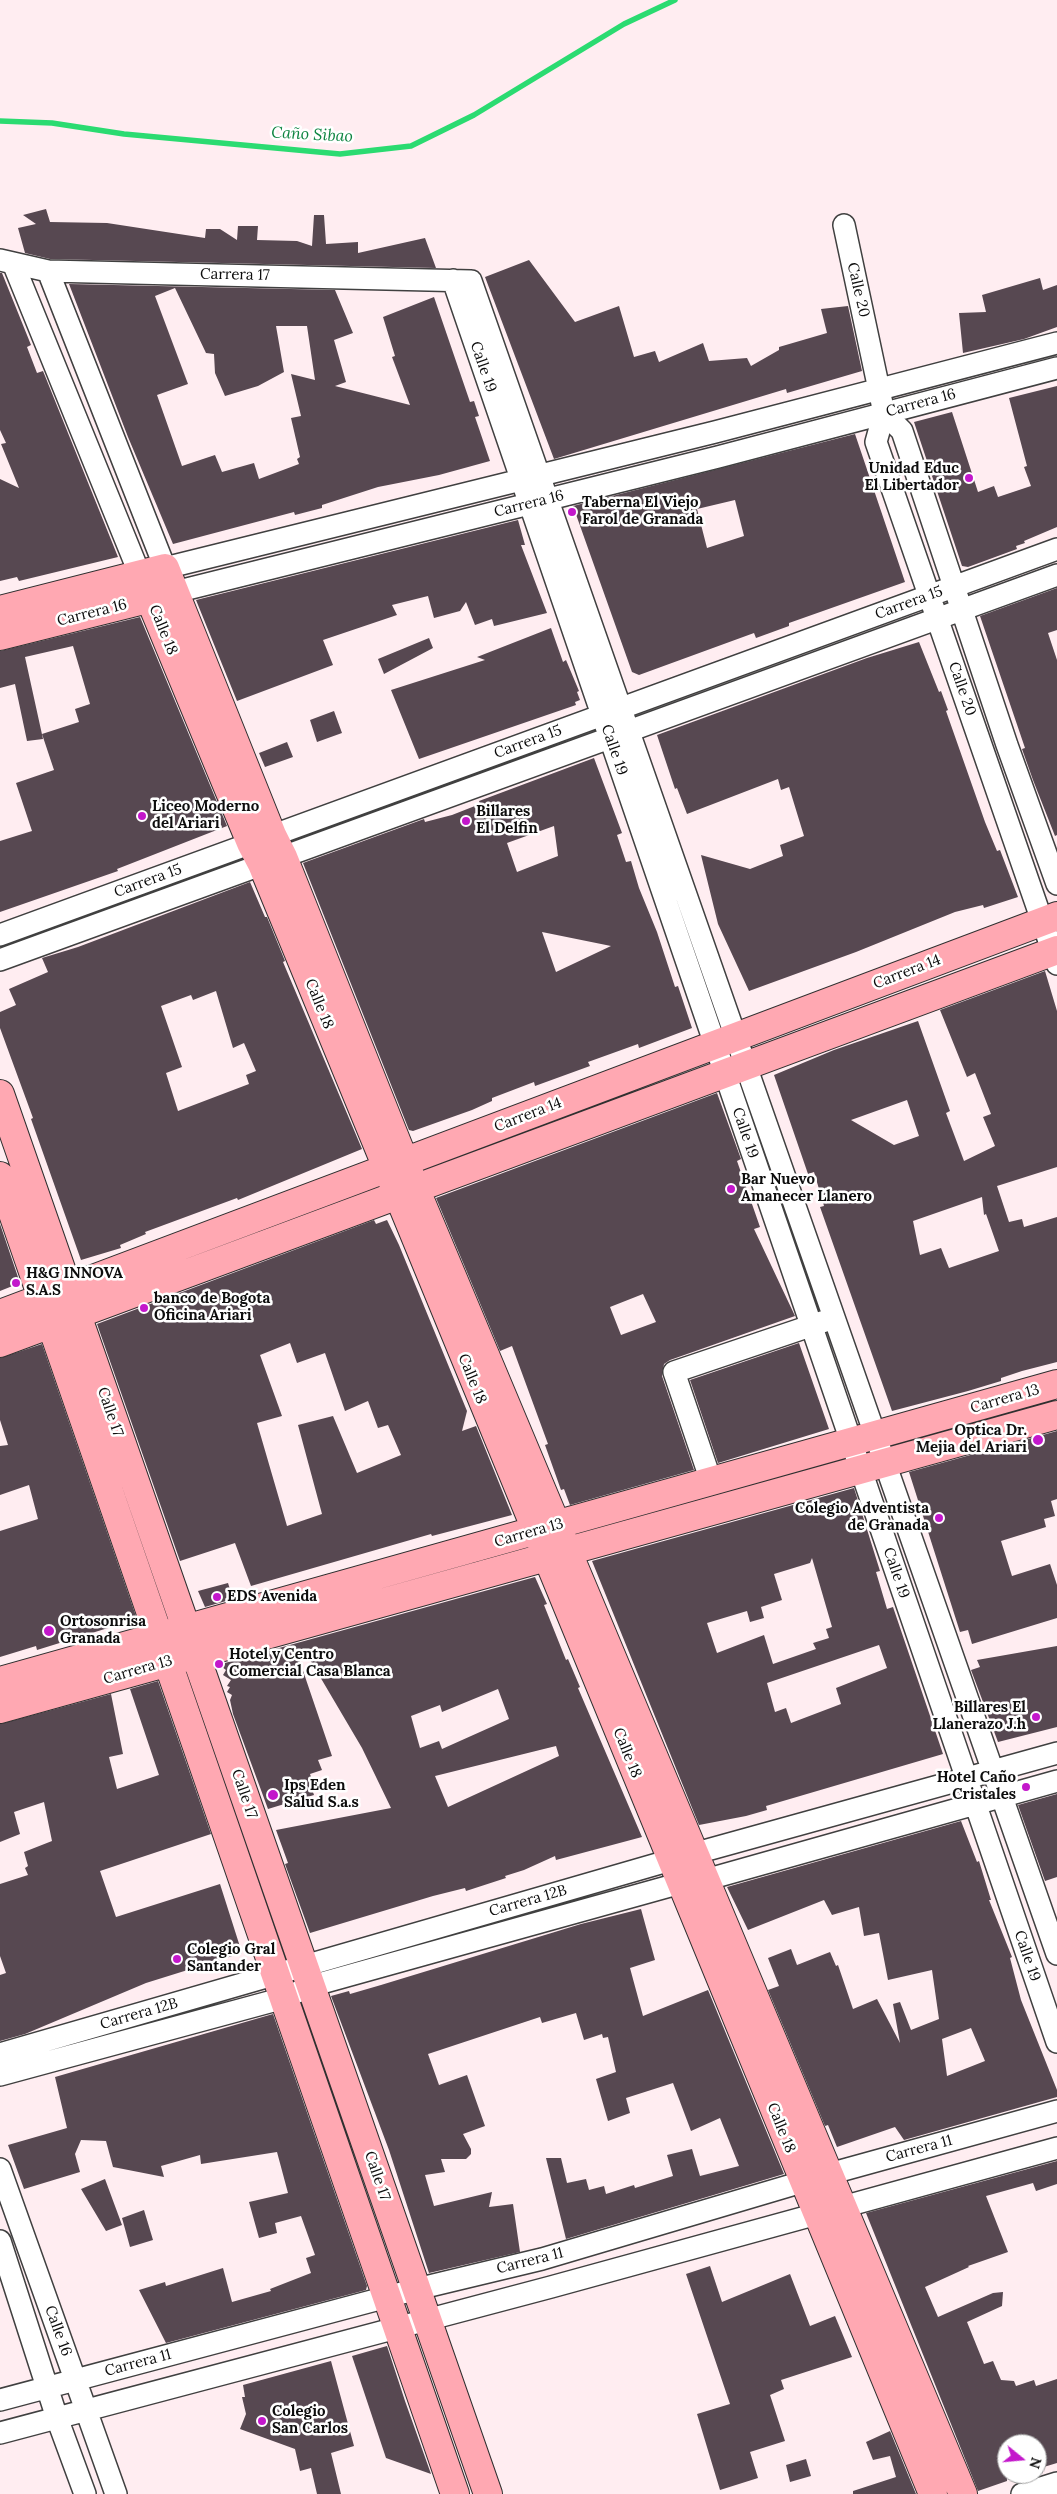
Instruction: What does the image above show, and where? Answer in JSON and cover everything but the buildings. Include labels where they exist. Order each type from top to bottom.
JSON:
[{"type":"street","name":"Calle 20","points":[[844,225],[884,413],[876,442],[983,752],[1050,918],[1056,955]]},
{"type":"street","name":"Carrera 17","points":[[6,262],[48,271],[462,280]]},
{"type":"street","name":"Calle 18","points":[[6,262],[158,583]]},
{"type":"street","name":"Calle 18","points":[[48,271],[158,583],[406,1192],[816,2179],[963,2494]]},
{"type":"street","name":"Calle 19","points":[[462,280],[726,1040],[779,1231],[811,1326],[863,1439],[948,1644],[1057,1954]]},
{"type":"street","name":"Carrera 16","points":[[0,636],[158,583],[531,478],[1057,343]]},
{"type":"street","name":"Carrera 16","points":[[0,610],[158,583],[539,501],[718,457],[1057,368]]},
{"type":"street","name":"Calle 20","points":[[884,413],[902,431],[1007,745],[1057,884]]},
{"type":"street","points":[[715,432],[718,457]]},
{"type":"street","points":[[663,445],[667,470]]},
{"type":"street","name":"Carrera 15","points":[[0,960],[267,850],[611,712],[1057,549]]},
{"type":"street","name":"Carrera 15","points":[[0,935],[267,850],[619,734],[1057,575]]},
{"type":"street","points":[[755,659],[765,681]]},
{"type":"street","points":[[983,752],[1007,745]]},
{"type":"street","name":"Carrera 14","points":[[0,1314],[1050,918]]},
{"type":"street","name":"Carrera 14","points":[[0,1343],[735,1069],[1056,955]]},
{"type":"street","name":"Calle 19","points":[[735,1069],[801,1224],[834,1318],[863,1439]]},
{"type":"street","name":"Calle 17","points":[[0,1094],[488,2494]]},
{"type":"street","points":[[582,1094],[594,1122]]},
{"type":"street","points":[[453,1143],[465,1170]]},
{"type":"street","name":"Calle 17","points":[[0,1176],[456,2494]]},
{"type":"street","points":[[779,1231],[801,1224]]},
{"type":"street","points":[[711,1481],[674,1372],[834,1318]]},
{"type":"street","name":"Carrera 13","points":[[0,1681],[1057,1384]]},
{"type":"street","name":"Carrera 13","points":[[0,1709],[1057,1414]]},
{"type":"street","name":"Calle 19","points":[[873,1465],[925,1656],[1057,2042]]},
{"type":"street","points":[[925,1656],[948,1644]]},
{"type":"street","name":"Carrera 12B","points":[[0,2075],[307,1976],[688,1870],[966,1779],[1057,1753]]},
{"type":"street","name":"Carrera 12B","points":[[688,1870],[975,1804],[1057,1781]]},
{"type":"street","points":[[1005,1890],[1030,1878]]},
{"type":"street","name":"Carrera 12B","points":[[0,2054],[280,1986]]},
{"type":"street","name":"Carrera 11","points":[[0,2400],[417,2289],[542,2259],[1057,2111]]},
{"type":"street","name":"Carrera 11","points":[[0,2433],[551,2287],[829,2209],[1057,2148]]},
{"type":"street","name":"Calle 16","points":[[0,2169],[116,2494]]},
{"type":"street","name":"Calle 18","points":[[829,2209],[933,2494]]},
{"type":"street","name":"Calle 16","points":[[0,2241],[57,2418],[85,2494]]},
{"type":"street","points":[[542,2259],[551,2287]]},
{"type":"street","points":[[1022,2494],[1057,2483]]},
{"type":"waterway","name":"Caño Sibao","points":[[0,121],[52,123],[124,134],[340,154],[411,146],[474,115],[624,24],[675,0]]},
{"type":"place","name":"Unidad Educ El Libertador","points":[[969,478]]},
{"type":"place","name":"Taberna El Viejo Farol de Granada","points":[[572,512]]},
{"type":"place","name":"Liceo Moderno del Ariari","points":[[142,816]]},
{"type":"place","name":"Billares El Delfin","points":[[466,821]]},
{"type":"place","name":"Bar Nuevo Amanecer Llanero","points":[[731,1189]]},
{"type":"place","name":"H&G INNOVA S.A.S","points":[[16,1283]]},
{"type":"place","name":"banco de Bogota Oficina Ariari","points":[[144,1308]]},
{"type":"place","name":"Optica Dr. Mejia del Ariari","points":[[1038,1440]]},
{"type":"place","name":"Colegio Adventista de Granada","points":[[939,1518]]},
{"type":"place","name":"EDS Avenida","points":[[217,1597]]},
{"type":"place","name":"Ortosonrisa Granada","points":[[49,1631]]},
{"type":"place","name":"Hotel y Centro Comercial Casa Blanca","points":[[219,1664]]},
{"type":"place","name":"Billares El Llanerazo J.h","points":[[1036,1717]]},
{"type":"place","name":"Hotel Caño Cristales","points":[[1026,1787]]},
{"type":"place","name":"Ips Eden Salud S.a.s","points":[[273,1795]]},
{"type":"place","name":"Colegio Gral Santander","points":[[177,1959]]},
{"type":"place","name":"Colegio San Carlos","points":[[262,2421]]}]
